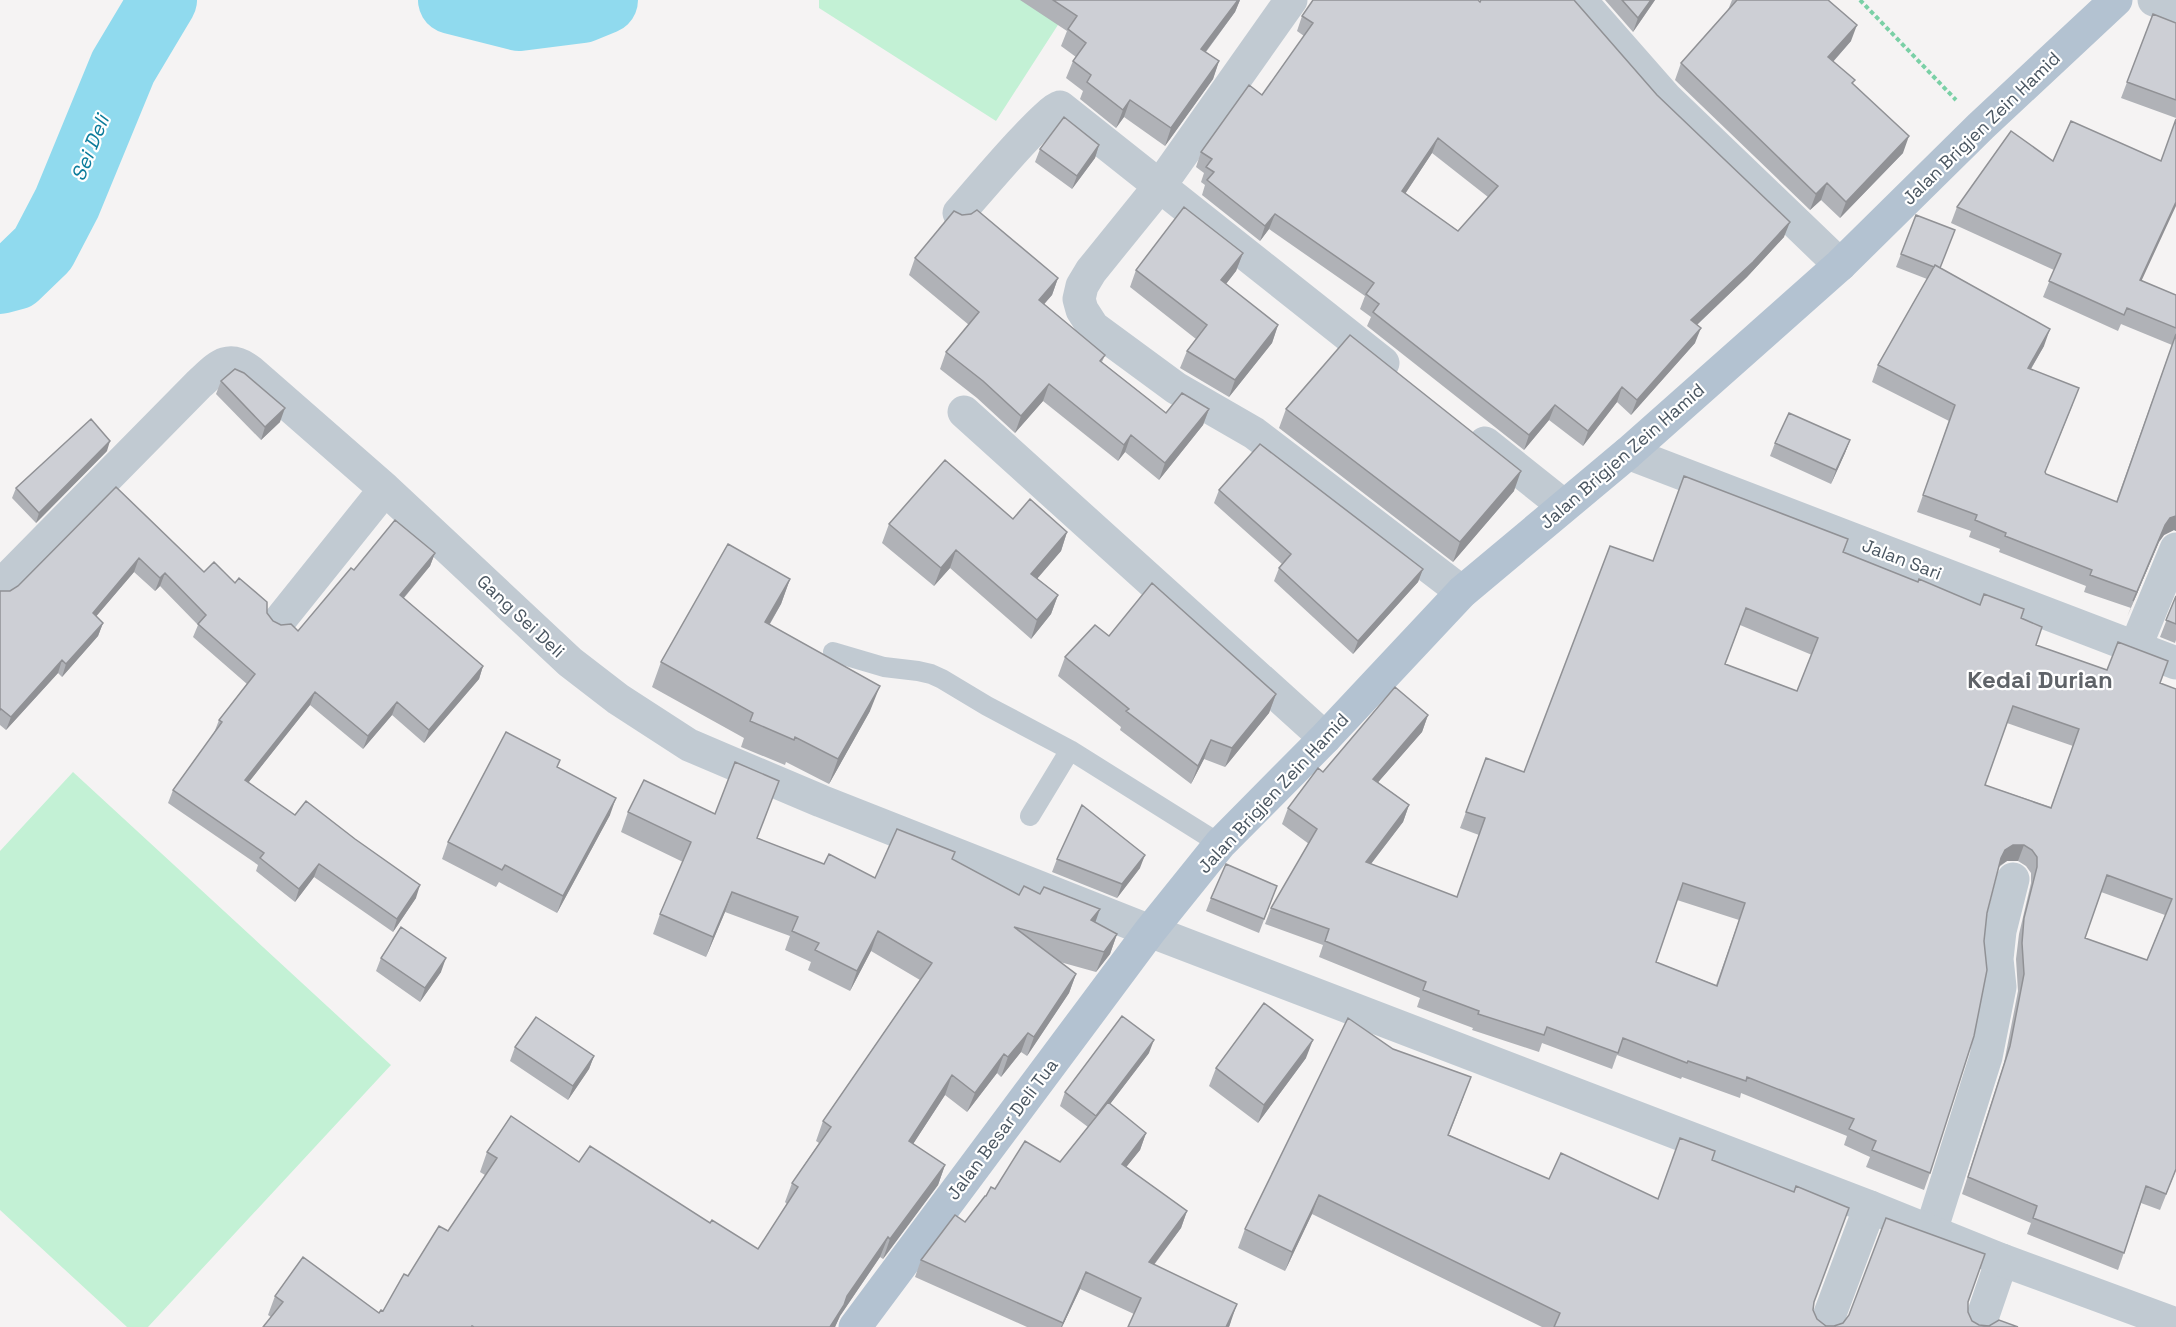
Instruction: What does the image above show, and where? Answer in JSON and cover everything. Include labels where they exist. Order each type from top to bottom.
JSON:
[{"type":"main road","name":"Jalan Brigjen Zein Hamid","points":[[1150,931],[1220,844],[1325,738],[1462,592],[1628,453],[1840,265],[1981,126],[2115,0]]},
{"type":"main road","name":"Jalan Besar Deli Tua","points":[[855,1327],[1150,931]]},
{"type":"street","points":[[1291,0],[1159,187],[1091,272],[1082,286],[1079,299],[1082,310],[1093,327],[1176,388],[1254,433],[1462,592]]},
{"type":"street","points":[[1580,0],[1666,98],[1840,265]]},
{"type":"street","points":[[2154,0],[2176,9]]},
{"type":"street","points":[[959,213],[1038,125],[1058,107],[1404,380]]},
{"type":"street","name":"Gang Sei Deli","points":[[0,586],[199,384],[218,367],[226,363],[238,363],[385,489],[570,662],[618,699],[689,745],[821,801],[1150,931],[1870,1207],[2002,1260],[2176,1324]]},
{"type":"street","points":[[964,412],[1325,738]]},
{"type":"street","points":[[1461,424],[1564,506]]},
{"type":"street","name":"Jalan Sari","points":[[1628,453],[2176,663]]},
{"type":"street","points":[[280,620],[385,489]]},
{"type":"street","points":[[2135,648],[2176,549]]},
{"type":"street","points":[[1931,1231],[1986,1057],[2000,987],[1996,959],[2000,932],[2013,879]]},
{"type":"street","points":[[1825,1327],[1870,1207]]},
{"type":"street","points":[[1979,1327],[2002,1260]]},
{"type":"lane","points":[[832,652],[884,667],[931,674],[1070,750],[1220,844]]},
{"type":"lane","points":[[1030,816],[1070,750]]},
{"type":"path","points":[[1860,0],[1981,126]]},
{"type":"green space","points":[[819,0],[1074,0],[996,121],[819,8]]},
{"type":"green space","points":[[73,772],[391,1065],[148,1327],[127,1327],[0,1210],[0,851]]},
{"type":"building","points":[[1053,0],[1238,0],[1201,49],[1219,61],[1171,128],[1130,100],[1123,110],[1087,82],[1091,75],[1073,61],[1086,43],[1068,29],[1077,16]]},
{"type":"building","points":[[1313,0],[1478,0],[1480,2],[1481,0],[1574,0],[1657,95],[1790,222],[1753,262],[1691,320],[1701,328],[1637,400],[1622,387],[1588,431],[1555,405],[1529,435],[1373,312],[1379,304],[1366,294],[1374,283],[1275,214],[1265,226],[1207,180],[1214,172],[1206,167],[1212,159],[1201,152],[1249,85],[1262,95],[1313,23],[1302,16]],"holes":[[[1438,138],[1498,186],[1458,231],[1402,191]]]},
{"type":"building","points":[[1622,0],[1651,0],[1638,18]]},
{"type":"building","points":[[1737,0],[1828,0],[1857,25],[1828,57],[1855,80],[1852,83],[1909,136],[1846,202],[1827,183],[1816,194],[1681,63]]},
{"type":"building","points":[[2153,14],[2176,23],[2176,100],[2127,82]]},
{"type":"building","points":[[1064,117],[1099,145],[1077,176],[1040,149]]},
{"type":"building","points":[[2176,119],[2176,202],[2140,280],[2176,295],[2176,328],[2127,308],[2124,315],[2049,281],[2061,254],[1957,207],[2011,131],[2053,161],[2071,121],[2161,161]]},
{"type":"building","points":[[1184,207],[1243,253],[1221,280],[1278,325],[1235,380],[1187,351],[1207,325],[1136,270]]},
{"type":"building","points":[[977,210],[1058,278],[1039,300],[1105,355],[1100,361],[1166,413],[1182,393],[1209,409],[1165,463],[1131,435],[1124,445],[1049,384],[1021,416],[983,381],[946,352],[979,312],[915,258],[954,211],[962,215],[971,214]]},
{"type":"building","points":[[1916,215],[1955,230],[1940,268],[1901,254]]},
{"type":"building","points":[[1935,265],[2050,329],[2028,368],[2079,388],[2045,472],[2117,502],[2176,334],[2176,516],[2170,518],[2165,525],[2137,592],[2090,575],[2092,570],[2005,536],[2006,533],[1975,520],[1977,515],[1923,495],[1955,405],[1878,365]]},
{"type":"building","points":[[1350,335],[1521,471],[1460,542],[1286,409]]},
{"type":"building","points":[[235,369],[244,373],[285,408],[265,427],[221,381]]},
{"type":"building","points":[[1789,413],[1850,440],[1836,470],[1775,443]]},
{"type":"building","points":[[91,419],[110,441],[39,513],[16,488]]},
{"type":"building","points":[[1260,444],[1423,569],[1358,641],[1279,568],[1291,554],[1219,490]]},
{"type":"building","points":[[945,460],[1013,519],[1030,499],[1067,532],[1031,574],[1058,595],[1037,620],[956,550],[941,568],[889,524]]},
{"type":"building","points":[[1684,476],[1848,539],[1843,552],[1918,582],[1919,579],[1980,605],[1984,594],[2024,609],[2021,618],[2042,627],[2036,645],[2107,670],[2118,642],[2168,661],[2160,683],[2176,689],[2176,1169],[2166,1194],[2146,1186],[2124,1253],[2033,1218],[2037,1206],[1968,1177],[2010,1046],[2024,974],[2022,943],[2024,918],[2037,867],[2037,857],[2024,845],[2013,845],[2005,850],[2001,858],[1987,913],[1984,941],[1987,970],[1974,1036],[1930,1173],[1872,1150],[1876,1141],[1849,1129],[1854,1119],[1747,1077],[1746,1081],[1688,1061],[1687,1063],[1623,1038],[1618,1053],[1547,1027],[1544,1035],[1478,1014],[1479,1011],[1423,990],[1426,982],[1325,941],[1329,929],[1271,908],[1317,829],[1288,808],[1318,768],[1323,772],[1395,687],[1428,715],[1373,779],[1409,805],[1366,862],[1457,897],[1485,818],[1466,812],[1486,758],[1524,772],[1610,546],[1653,561]],"holes":[[[1746,608],[1818,638],[1797,691],[1725,664]],[[2013,706],[2079,729],[2051,808],[1985,785]],[[2107,875],[2172,899],[2147,960],[2085,938]],[[1683,883],[1745,903],[1717,986],[1656,962]]]},
{"type":"building","points":[[116,487],[204,572],[214,562],[235,583],[239,578],[267,602],[267,613],[273,621],[281,625],[291,624],[298,631],[351,568],[354,570],[395,520],[435,553],[400,595],[483,666],[429,730],[397,702],[368,736],[315,692],[245,780],[295,815],[306,801],[420,885],[397,919],[319,864],[299,889],[260,858],[264,853],[173,790],[222,722],[219,720],[255,674],[198,624],[206,615],[165,573],[160,578],[139,558],[93,613],[103,623],[66,664],[62,660],[11,717],[0,710],[0,591],[10,591],[18,586]]},
{"type":"building","points":[[728,544],[790,579],[765,622],[880,686],[838,759],[795,737],[794,740],[750,721],[753,713],[661,662]]},
{"type":"building","points":[[1152,583],[1276,694],[1232,748],[1211,740],[1198,766],[1126,711],[1129,709],[1065,657],[1095,625],[1109,636]]},
{"type":"building","points":[[2176,596],[2176,624],[2166,620]]},
{"type":"building","points":[[506,732],[560,760],[557,767],[616,798],[563,896],[505,865],[502,870],[448,842]]},
{"type":"building","points":[[735,762],[779,781],[757,838],[824,864],[829,854],[875,878],[897,829],[955,852],[952,859],[1019,895],[1024,886],[1040,894],[1044,887],[1100,909],[1091,920],[1117,934],[1104,952],[1014,927],[1076,974],[1034,1037],[1028,1033],[1008,1057],[1004,1054],[975,1093],[952,1075],[909,1141],[945,1165],[890,1239],[888,1237],[847,1296],[830,1327],[263,1327],[283,1302],[275,1296],[303,1257],[379,1313],[383,1311],[404,1274],[408,1276],[439,1226],[448,1231],[497,1158],[487,1152],[511,1116],[579,1162],[590,1146],[710,1223],[712,1220],[758,1249],[798,1187],[792,1183],[831,1127],[823,1121],[932,963],[878,931],[857,971],[815,950],[819,943],[792,931],[798,917],[732,892],[713,937],[660,914],[691,842],[628,812],[644,780],[715,814]]},
{"type":"building","points":[[1082,805],[1145,855],[1122,884],[1057,859]]},
{"type":"building","points":[[1226,864],[1277,886],[1264,919],[1211,898]]},
{"type":"building","points":[[401,927],[446,958],[425,988],[381,958]]},
{"type":"building","points":[[1264,1003],[1313,1040],[1264,1105],[1216,1068]]},
{"type":"building","points":[[1122,1016],[1154,1040],[1096,1116],[1065,1092]]},
{"type":"building","points":[[536,1017],[594,1056],[573,1086],[515,1047]]},
{"type":"building","points":[[1348,1018],[1393,1049],[1471,1077],[1448,1135],[1549,1179],[1561,1153],[1658,1199],[1680,1138],[1715,1151],[1712,1160],[1794,1192],[1796,1186],[1849,1208],[1814,1302],[1813,1310],[1817,1319],[1826,1326],[1843,1323],[1849,1315],[1886,1218],[1985,1254],[1968,1302],[1968,1312],[1972,1321],[1979,1325],[1989,1326],[1999,1320],[2018,1327],[1554,1327],[1560,1313],[1319,1195],[1292,1252],[1245,1229]]},
{"type":"building","points":[[1108,1102],[1146,1133],[1122,1164],[1187,1211],[1149,1262],[1237,1304],[1226,1327],[1128,1327],[1141,1298],[1086,1272],[1063,1323],[921,1260],[955,1215],[965,1222],[991,1187],[995,1189],[1025,1141],[1060,1162]]},
{"type":"waterway","name":"Sei Deli","points":[[0,280],[15,276],[43,249],[67,203],[123,67],[163,0]]},
{"type":"waterway","name":"Sei Deli","points":[[452,0],[519,17],[582,9],[604,0]]},
{"type":"district","name":"Kedai Durian","points":[[2040,679]]}]
